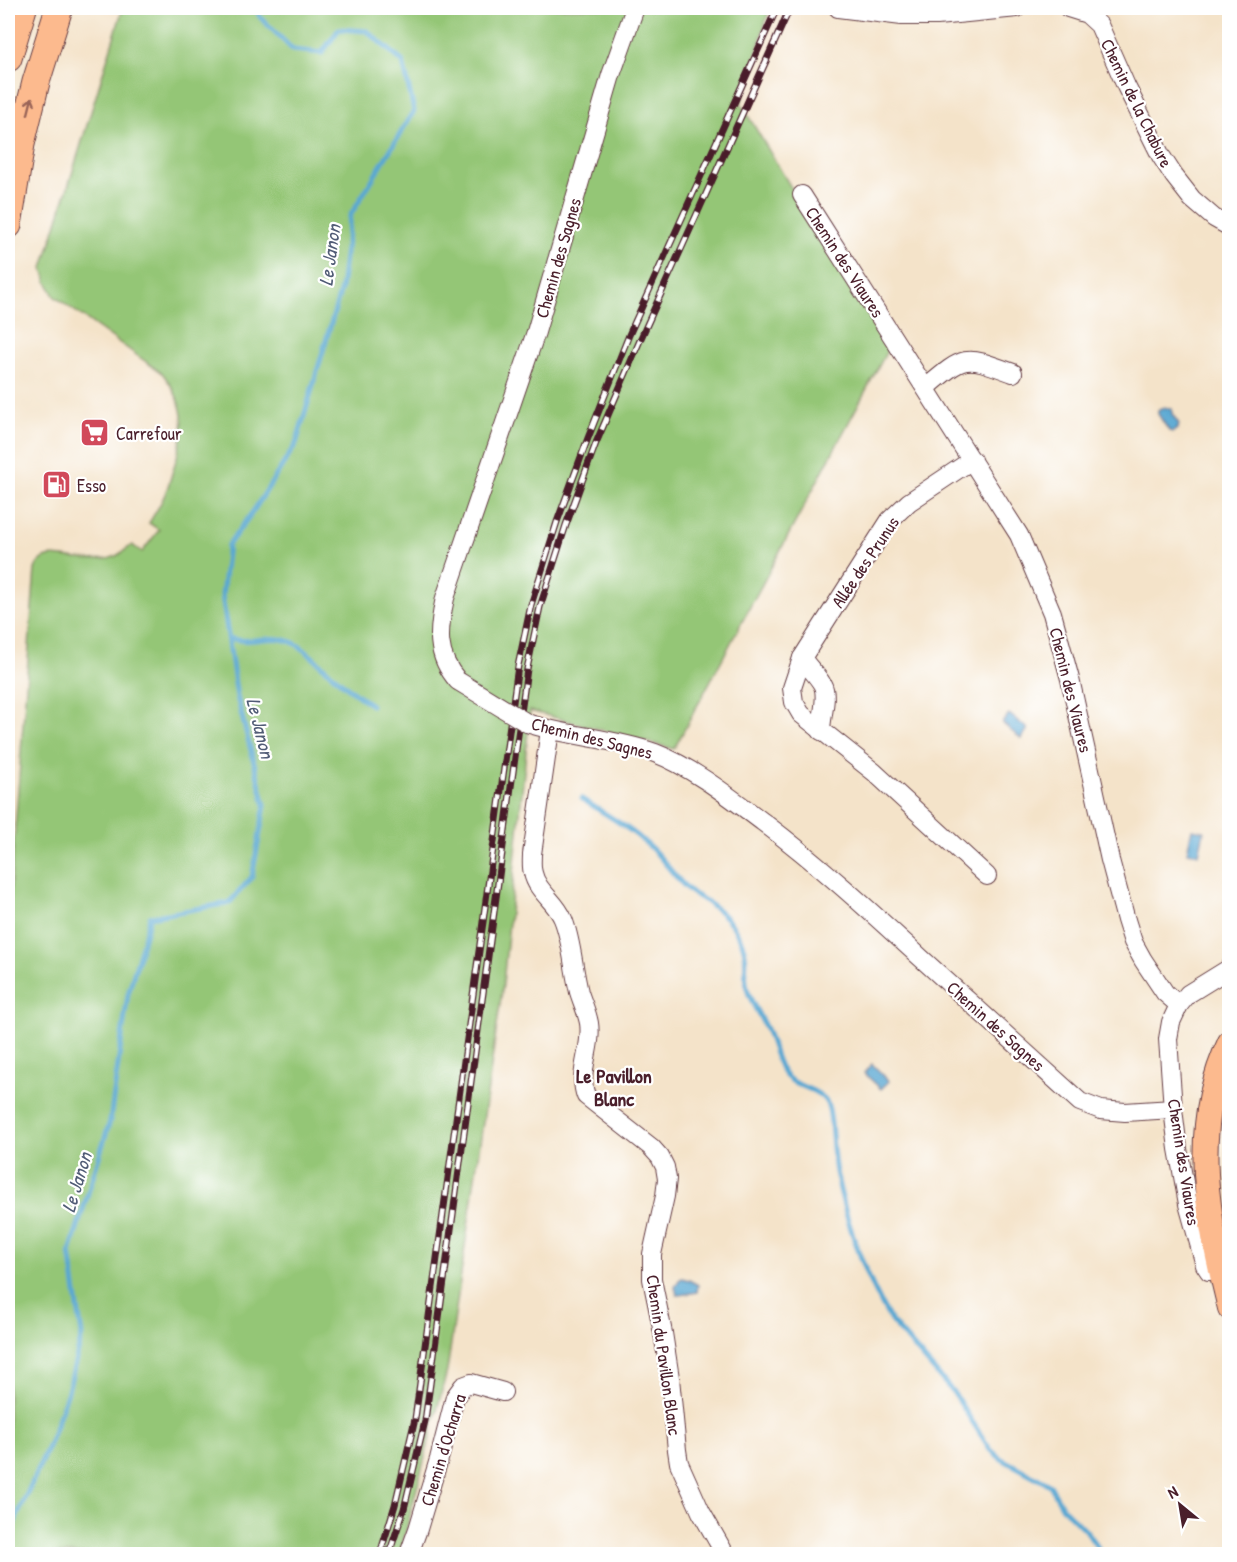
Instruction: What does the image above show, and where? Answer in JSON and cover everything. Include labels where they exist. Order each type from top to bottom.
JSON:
[{"type":"highway","points":[[8,58],[23,8]]},
{"type":"highway","points":[[8,225],[21,144],[36,82],[59,8]]},
{"type":"main road","points":[[1230,1042],[1215,1080],[1208,1111],[1205,1152],[1206,1193],[1230,1308]]},
{"type":"street","name":"Chemin des Sagnes","points":[[635,8],[611,75],[536,332],[446,598],[440,620],[441,649],[447,666],[458,681],[527,723],[656,753],[713,785],[780,834],[834,879],[1080,1102],[1101,1110],[1125,1112],[1173,1109]]},
{"type":"street","points":[[838,8],[902,16],[937,16],[1017,8]]},
{"type":"street","name":"Chemin de la Chabure","points":[[1068,8],[1088,14],[1099,25],[1161,156],[1192,199],[1214,218],[1230,227]]},
{"type":"street","name":"Chemin des Viaures","points":[[802,195],[1017,531],[1052,612],[1070,679],[1110,860],[1133,942],[1165,993],[1179,1005]]},
{"type":"street","points":[[926,388],[950,368],[964,361],[983,362],[1013,373]]},
{"type":"street","name":"Allée des Prunus","points":[[972,460],[897,512],[802,658],[792,688],[794,702],[801,714],[874,772],[987,876]]},
{"type":"street","points":[[802,658],[822,682],[826,692],[821,731]]},
{"type":"street","name":"Chemin du Pavillon Blanc","points":[[550,730],[532,854],[532,871],[537,884],[555,905],[566,927],[579,992],[589,1023],[590,1035],[583,1080],[586,1096],[651,1147],[665,1167],[667,1179],[652,1254],[652,1279],[670,1378],[679,1463],[701,1512],[725,1554]]},
{"type":"street","name":"Chemin des Viaures","points":[[1220,1268],[1209,1271],[1207,1269],[1200,1252],[1188,1204],[1173,1109],[1168,1039],[1171,1022],[1179,1005],[1188,994],[1230,968]]},
{"type":"street","name":"Chemin d'Ocharra","points":[[409,1554],[439,1459],[455,1397],[463,1386],[471,1383],[503,1392]]},
{"type":"green space","points":[[123,8],[770,8],[741,104],[888,349],[674,749],[530,711],[503,984],[447,1371],[400,1554],[8,1554],[8,920],[35,569],[43,559],[53,556],[88,560],[107,559],[117,556],[132,545],[142,552],[159,530],[149,523],[168,487],[182,430],[181,408],[163,374],[54,296],[43,268]]},
{"type":"water","points":[[1164,407],[1172,409],[1172,414],[1179,424],[1173,432],[1169,431],[1158,414],[1158,411]]},
{"type":"water","points":[[1009,714],[1028,729],[1021,739],[1002,723]]},
{"type":"water","points":[[1192,829],[1204,831],[1199,854],[1187,852]]},
{"type":"water","points":[[872,1064],[889,1081],[881,1089],[864,1073]]},
{"type":"water","points":[[682,1278],[698,1285],[697,1292],[677,1295],[675,1287]]},
{"type":"waterway","name":"Le Janon","points":[[8,1537],[50,1442],[68,1391],[82,1335],[70,1252],[110,1121],[128,994],[150,917],[229,903],[252,877],[265,805],[237,697],[222,595],[228,545],[254,510],[296,444],[341,289],[350,216],[414,111],[403,62],[367,31],[339,29],[322,53],[293,50],[260,17],[256,8]]},
{"type":"waterway","points":[[229,638],[245,641],[278,639],[294,643],[371,705]]},
{"type":"waterway","points":[[582,799],[641,839],[655,851],[686,888],[716,909],[733,927],[744,949],[748,993],[766,1029],[782,1071],[793,1082],[821,1096],[829,1109],[835,1164],[845,1211],[865,1267],[891,1321],[953,1392],[990,1449],[1000,1458],[1050,1485],[1063,1508],[1086,1531],[1102,1554]]},
{"type":"railway","points":[[380,1554],[395,1505],[415,1419],[518,666],[531,605],[557,522],[629,335],[777,8]]},
{"type":"railway","points":[[389,1554],[404,1509],[425,1421],[527,669],[540,607],[566,525],[596,443],[790,8]]},
{"type":"place","name":"Carrefour","points":[[95,433]]},
{"type":"place","name":"Esso","points":[[56,485]]},
{"type":"district","name":"Le Pavillon Blanc","points":[[614,1086]]}]
